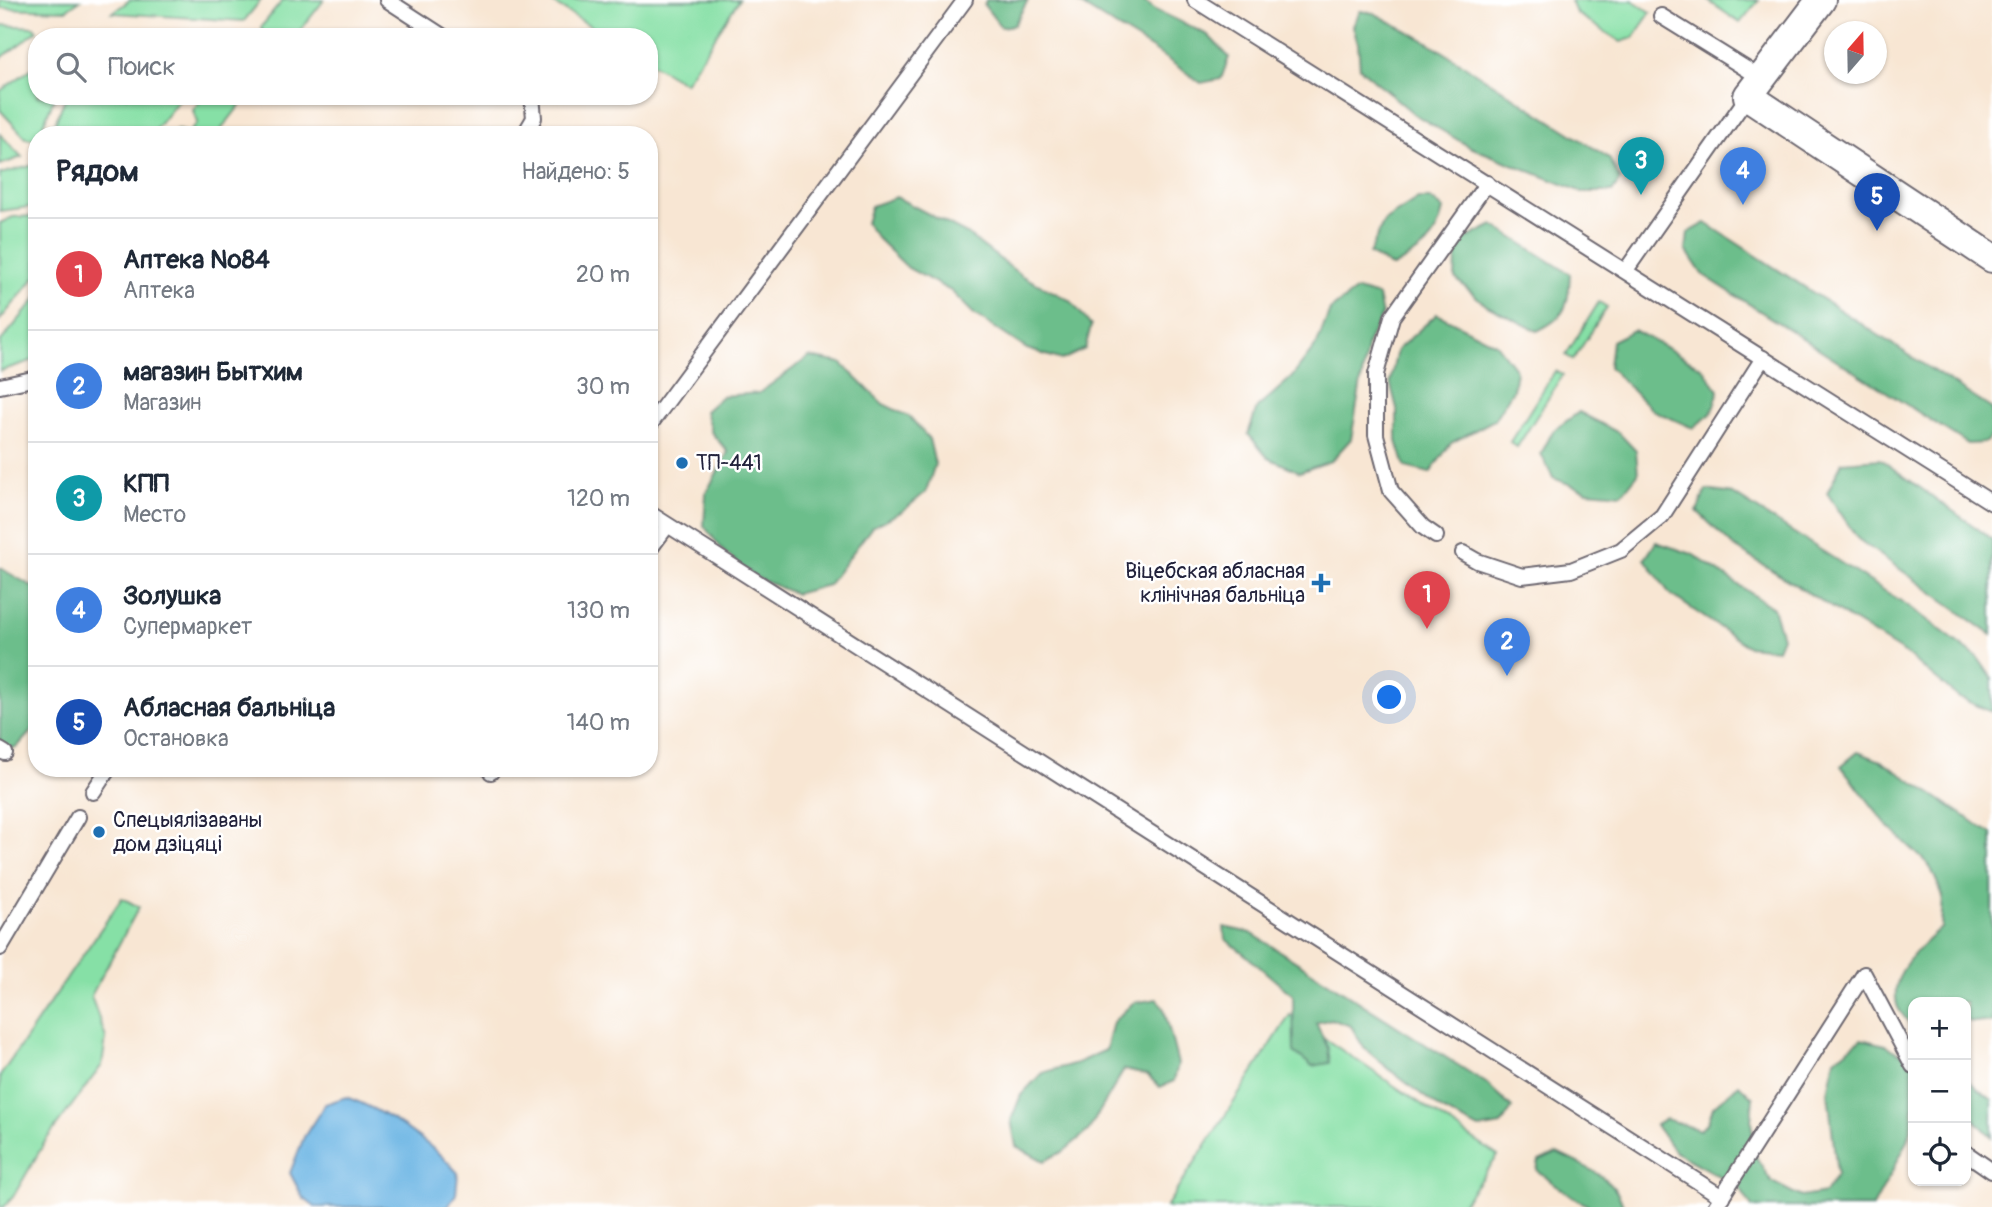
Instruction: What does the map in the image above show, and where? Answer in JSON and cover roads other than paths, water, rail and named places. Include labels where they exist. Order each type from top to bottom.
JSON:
[{"type":"street","points":[[1821,0],[1754,87],[1992,258]]},
{"type":"lane","points":[[387,0],[429,28]]},
{"type":"lane","points":[[658,414],[965,0]]},
{"type":"lane","points":[[1195,0],[1992,503]]},
{"type":"lane","points":[[1626,271],[1754,87],[1661,16]]},
{"type":"lane","points":[[529,126],[534,118],[533,105]]},
{"type":"lane","points":[[1436,536],[1423,527],[1391,491],[1376,436],[1376,374],[1392,317],[1487,183]]},
{"type":"lane","points":[[1463,553],[1476,561],[1522,576],[1571,570],[1620,551],[1662,516],[1763,358]]},
{"type":"lane","points":[[0,386],[28,380]]},
{"type":"lane","points":[[658,520],[1718,1202],[1864,974],[1910,1060]]},
{"type":"lane","points":[[658,538],[667,526]]},
{"type":"lane","points":[[93,792],[103,777]]},
{"type":"lane","points":[[0,948],[78,817]]},
{"type":"lane","points":[[1971,1156],[1992,1171]]},
{"type":"water","points":[[346,1097],[376,1110],[407,1129],[447,1161],[458,1173],[456,1194],[448,1207],[315,1207],[303,1198],[290,1173],[304,1137],[325,1104]]},
{"type":"place","name":"КПП","points":[[1641,195]]},
{"type":"place","name":"Золушка","points":[[1743,205]]},
{"type":"place","name":"Абласная бальніца","points":[[1877,231]]},
{"type":"place","name":"ТП-441","points":[[682,463]]},
{"type":"place","name":"Віцебская абласная клінічная бальніца","points":[[1321,583]]},
{"type":"place","name":"Аптека №84","points":[[1427,629]]},
{"type":"place","name":"магазин Бытхим","points":[[1507,676]]},
{"type":"place","name":"Спецыялізаваны дом дзіцяці","points":[[99,832]]}]
